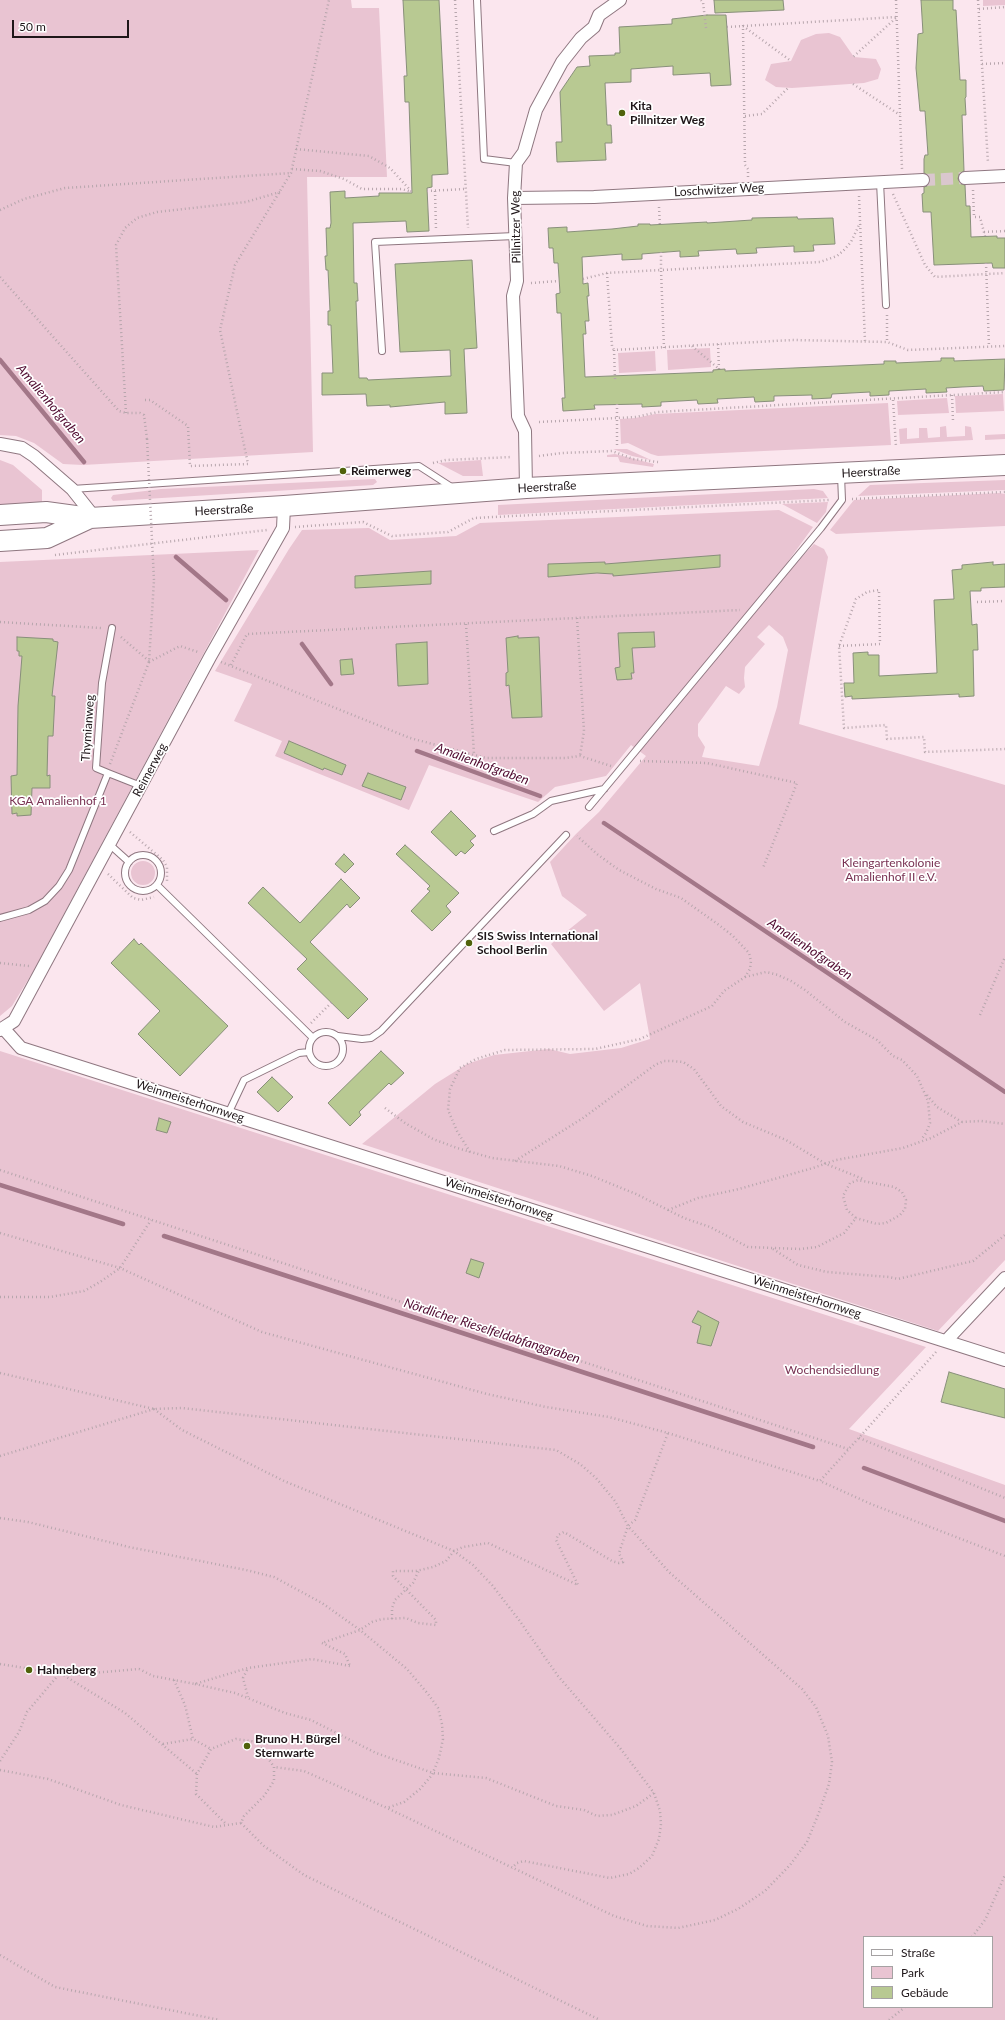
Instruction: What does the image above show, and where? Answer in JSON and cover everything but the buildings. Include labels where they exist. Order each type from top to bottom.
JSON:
[{"type":"main road","name":"Heerstraße","points":[[0,515],[46,512],[92,518],[284,506],[526,488],[1005,465]]},
{"type":"main road","name":"Heerstraße","points":[[0,541],[47,538],[92,518]]},
{"type":"street","name":"Pillnitzer Weg","points":[[526,488],[525,431],[518,416],[513,296],[517,280],[514,198],[516,164],[524,152],[536,110],[562,62],[581,38],[594,27],[599,15],[620,0]]},
{"type":"street","points":[[969,178],[1005,176]]},
{"type":"street","name":"Loschwitzer Weg","points":[[514,198],[658,194],[923,180]]},
{"type":"street","points":[[0,444],[22,448],[34,456],[72,489],[92,518]]},
{"type":"street","name":"Reimerweg","points":[[2,1029],[14,1021],[283,528],[284,506]]},
{"type":"street","name":"Weinmeisterhornweg","points":[[2,1029],[21,1048],[1005,1360]]},
{"type":"street","points":[[946,1341],[1005,1278]]},
{"type":"lane","points":[[477,0],[484,158],[516,164]]},
{"type":"lane","points":[[880,182],[886,305]]},
{"type":"lane","points":[[382,351],[375,242],[515,236]]},
{"type":"lane","points":[[72,489],[419,466],[461,493]]},
{"type":"lane","points":[[589,807],[821,528],[842,500],[841,473]]},
{"type":"lane","name":"Thymianweg","points":[[108,772],[96,768],[102,683],[112,628]]},
{"type":"lane","points":[[0,918],[29,910],[45,901],[59,886],[69,870],[108,772],[141,786]]},
{"type":"lane","points":[[494,831],[533,814],[551,801],[604,789]]},
{"type":"lane","points":[[338,1036],[342,1041],[343,1052],[338,1062],[327,1066],[316,1062],[309,1052],[310,1042],[317,1034],[328,1031],[338,1036],[362,1039],[371,1038],[380,1031],[566,835]]},
{"type":"lane","points":[[110,844],[129,862]]},
{"type":"lane","points":[[145,855],[156,861],[161,871],[157,885],[144,891],[133,888],[129,884],[125,873],[129,862],[139,856],[145,855]]},
{"type":"lane","points":[[157,885],[313,1038]]},
{"type":"lane","points":[[228,1114],[244,1080],[299,1053],[309,1052]]},
{"type":"path","points":[[145,400],[150,400],[188,426],[190,466],[248,464],[220,330],[235,265],[291,173],[329,0]]},
{"type":"path","points":[[455,0],[469,238]]},
{"type":"path","points":[[701,0],[703,2],[706,28]]},
{"type":"path","points":[[896,0],[902,181]]},
{"type":"path","points":[[978,0],[988,164],[991,177]]},
{"type":"path","points":[[979,9],[1005,7]]},
{"type":"path","points":[[727,27],[897,17]]},
{"type":"path","points":[[854,57],[897,17]]},
{"type":"path","points":[[743,26],[791,61]]},
{"type":"path","points":[[743,26],[745,165],[748,169],[749,189]]},
{"type":"path","points":[[982,64],[1005,63]]},
{"type":"path","points":[[853,84],[901,115]]},
{"type":"path","points":[[745,116],[762,114],[788,88]]},
{"type":"path","points":[[292,169],[320,171],[344,179],[362,189],[402,189],[412,192],[390,168],[369,156],[296,149]]},
{"type":"path","points":[[0,210],[24,200],[65,188],[291,173]]},
{"type":"path","points":[[969,178],[974,217],[980,217],[985,236]]},
{"type":"path","points":[[858,183],[865,341]]},
{"type":"path","points":[[427,191],[465,189]]},
{"type":"path","points":[[126,413],[116,245],[125,228],[137,218],[157,212],[246,202],[281,191]]},
{"type":"path","points":[[434,191],[437,240]]},
{"type":"path","points":[[892,192],[925,265],[935,277],[1005,273]]},
{"type":"path","points":[[658,194],[660,227]]},
{"type":"path","points":[[583,279],[607,273],[820,262],[837,256],[844,250],[851,242],[860,224]]},
{"type":"path","points":[[984,232],[1005,231]]},
{"type":"path","points":[[661,252],[664,348]]},
{"type":"path","points":[[986,263],[989,347]]},
{"type":"path","points":[[607,273],[615,379]]},
{"type":"path","points":[[0,277],[119,411],[126,413],[140,413],[144,415],[147,439],[154,580],[149,662],[108,772]]},
{"type":"path","points":[[531,283],[559,281]]},
{"type":"path","points":[[886,305],[887,342]]},
{"type":"path","points":[[614,350],[792,340],[887,342],[908,350],[1005,346]]},
{"type":"path","points":[[692,346],[719,369],[718,344]]},
{"type":"path","points":[[539,422],[636,417],[658,412],[893,400],[952,394],[1005,392]]},
{"type":"path","points":[[952,394],[953,421]]},
{"type":"path","points":[[893,400],[896,447]]},
{"type":"path","points":[[616,404],[618,447]]},
{"type":"path","points":[[537,456],[562,453],[612,451],[633,459],[661,462]]},
{"type":"path","points":[[437,462],[446,460],[515,457]]},
{"type":"path","points":[[48,556],[283,528],[363,522],[392,536],[448,532],[474,518],[773,502],[1005,492]]},
{"type":"path","points":[[839,646],[880,644],[879,590],[867,592],[856,599],[839,646],[844,728],[886,725],[887,739],[924,737],[925,752],[1005,749]]},
{"type":"path","points":[[977,602],[1005,601]]},
{"type":"path","points":[[231,665],[247,634],[741,610],[752,611]]},
{"type":"path","points":[[578,618],[584,730],[580,756]]},
{"type":"path","points":[[0,622],[112,628],[149,662]]},
{"type":"path","points":[[466,624],[474,754]]},
{"type":"path","points":[[149,662],[180,646],[201,653]]},
{"type":"path","points":[[219,661],[410,738],[486,758],[565,758],[580,756],[621,769]]},
{"type":"path","points":[[627,761],[707,763],[798,783],[763,868]]},
{"type":"path","points":[[105,871],[133,898],[149,899],[163,890],[168,875],[163,860],[127,830]]},
{"type":"path","points":[[471,1153],[457,1131],[448,1110],[450,1089],[460,1068],[476,1059],[505,1050],[595,1049],[640,1039],[712,1006],[724,991],[744,977],[750,969],[751,961],[749,953],[733,936],[681,898],[656,889],[619,870],[597,854],[584,841],[578,838],[576,834],[566,835]]},
{"type":"path","points":[[980,1015],[1005,957]]},
{"type":"path","points":[[0,963],[43,967]]},
{"type":"path","points":[[744,977],[766,972],[778,975],[806,990],[845,1022],[877,1040],[893,1056],[902,1060],[917,1076],[925,1094],[930,1111],[930,1123],[921,1141]]},
{"type":"path","points":[[305,1029],[334,1001]]},
{"type":"path","points":[[514,1162],[584,1118],[655,1065],[664,1061],[672,1061],[683,1062],[694,1069],[720,1106],[743,1122],[786,1140],[826,1164],[865,1180],[894,1187],[902,1192],[906,1200],[905,1209],[900,1215],[886,1223],[877,1224],[856,1218],[847,1210],[843,1196],[850,1183],[858,1180],[865,1180]]},
{"type":"path","points":[[925,1094],[938,1107],[962,1122]]},
{"type":"path","points":[[385,1108],[405,1123],[433,1138],[471,1153],[514,1162],[559,1166],[579,1172],[614,1184],[668,1210],[710,1227],[748,1247],[800,1249],[817,1247],[844,1233],[856,1218]]},
{"type":"path","points":[[668,1210],[698,1198],[739,1189],[826,1164],[861,1155],[893,1151],[937,1135],[962,1122],[981,1121],[1005,1124]]},
{"type":"path","points":[[0,1170],[848,1449]]},
{"type":"path","points":[[0,1297],[50,1297],[84,1291],[120,1268],[151,1220]]},
{"type":"path","points":[[0,1233],[120,1268],[262,1332],[487,1394],[546,1407],[609,1417],[668,1433],[820,1481],[871,1504],[1005,1556]]},
{"type":"path","points":[[773,1248],[798,1265],[827,1272],[898,1279],[972,1260],[1005,1235]]},
{"type":"path","points":[[820,1481],[946,1341]]},
{"type":"path","points":[[0,1373],[154,1409],[182,1430],[284,1482],[454,1551],[492,1585],[519,1620],[558,1676],[620,1748],[654,1793],[660,1811],[661,1824],[659,1839],[652,1856],[639,1868],[629,1874],[610,1878],[524,1861],[517,1863],[512,1868]]},
{"type":"path","points":[[0,1456],[154,1409],[182,1408],[556,1450],[580,1464],[596,1478],[614,1501],[628,1526],[669,1572],[802,1689],[816,1707],[828,1736],[832,1762],[829,1784],[807,1842],[790,1865],[766,1891],[738,1909],[714,1920],[678,1928],[647,1926],[614,1916],[387,1808],[304,1771],[274,1766]]},
{"type":"path","points":[[195,1684],[248,1668],[312,1659],[350,1666],[345,1654],[322,1643],[360,1630],[377,1620],[406,1618],[418,1623],[436,1625],[436,1620],[393,1576],[393,1571],[433,1567],[446,1561],[454,1551],[463,1547],[488,1543],[578,1585],[556,1540],[558,1535],[564,1532],[619,1563],[623,1562],[619,1552],[628,1526],[635,1520],[668,1433]]},
{"type":"path","points":[[859,1438],[1005,1498]]},
{"type":"path","points":[[0,1518],[28,1522],[129,1547],[274,1577],[295,1587],[322,1603],[360,1630],[407,1669],[438,1708],[442,1724],[443,1739],[439,1758],[433,1773],[420,1789],[404,1802],[387,1808]]},
{"type":"path","points":[[392,1619],[391,1610],[395,1600],[413,1583],[419,1569]]},
{"type":"path","points":[[0,1664],[69,1675],[139,1669],[153,1676],[216,1688],[248,1697],[285,1713],[311,1720],[376,1753],[433,1773],[486,1778],[556,1806],[601,1816],[612,1815],[636,1806],[654,1793]]},
{"type":"path","points":[[248,1668],[244,1672],[243,1678],[248,1697]]},
{"type":"path","points":[[60,1673],[125,1713],[197,1774]]},
{"type":"path","points":[[0,1761],[19,1732],[27,1712],[60,1673]]},
{"type":"path","points":[[174,1680],[185,1705],[193,1739]]},
{"type":"path","points":[[162,1744],[193,1739],[211,1749]]},
{"type":"path","points":[[227,1825],[196,1794],[197,1774],[211,1749],[236,1739],[257,1742],[274,1766],[274,1781],[264,1796],[244,1816],[241,1823]]},
{"type":"path","points":[[0,1770],[48,1779],[121,1805],[214,1827],[241,1823]]},
{"type":"path","points":[[241,1823],[264,1846],[304,1875],[600,2020]]},
{"type":"path","points":[[973,1936],[985,1920],[1005,1875]]},
{"type":"path","points":[[0,1955],[55,1988],[220,2020]]},
{"type":"path","points":[[889,2020],[904,2008]]},
{"type":"green space","points":[[0,0],[351,0],[352,8],[379,8],[387,177],[307,177],[313,452],[83,465],[63,464],[34,443],[16,436],[0,435]]},
{"type":"green space","points":[[983,0],[1005,0],[1005,5],[983,6]]},
{"type":"green space","points":[[829,33],[840,37],[854,57],[876,59],[881,69],[878,79],[864,83],[792,88],[776,87],[765,80],[771,64],[791,61],[801,40],[816,34]]},
{"type":"green space","points":[[710,348],[711,367],[668,370],[667,350]]},
{"type":"green space","points":[[655,351],[656,371],[619,373],[618,353]]},
{"type":"green space","points":[[1003,394],[1004,411],[956,413],[955,396]]},
{"type":"green space","points":[[947,398],[949,413],[898,415],[897,401]]},
{"type":"green space","points":[[888,403],[891,445],[658,456],[628,443],[621,444],[620,419],[655,414]]},
{"type":"green space","points":[[946,426],[947,437],[965,436],[965,426],[971,427],[973,440],[900,444],[899,429],[907,428],[907,439],[919,438],[919,428],[927,428],[928,438],[940,437],[940,427]]},
{"type":"green space","points":[[1005,434],[1005,439],[985,440],[985,435]]},
{"type":"green space","points":[[613,449],[627,449],[651,460],[632,456]]},
{"type":"green space","points":[[615,454],[654,464],[653,467],[620,462],[618,457],[607,457],[607,455]]},
{"type":"green space","points":[[0,460],[13,465],[42,490],[42,504],[0,506]]},
{"type":"green space","points":[[481,460],[483,476],[463,476],[438,463]]},
{"type":"green space","points":[[375,479],[377,482],[373,485],[113,501],[111,498],[113,495],[161,489]]},
{"type":"green space","points":[[1005,480],[1005,490],[858,496],[870,485]]},
{"type":"green space","points":[[814,489],[823,491],[828,498],[498,515],[498,505]]},
{"type":"green space","points":[[999,493],[1005,494],[1005,526],[836,534],[830,530],[854,500]]},
{"type":"green space","points":[[828,502],[826,512],[817,523],[782,504]]},
{"type":"green space","name":"Kleingartenkolonie Amalienhof II e.V.","points":[[779,510],[813,527],[755,607],[814,544],[824,549],[828,557],[799,724],[1005,785],[1005,1260],[938,1331],[362,1144],[435,1084],[467,1064],[494,1055],[549,1049],[570,1054],[621,1048],[650,1039],[640,983],[604,1011],[551,944],[587,915],[562,896],[550,862],[599,812],[646,756],[631,745],[606,776],[555,787],[538,802],[429,765],[409,810],[275,756],[282,741],[234,721],[252,684],[215,671],[302,530],[369,528],[390,540],[456,536],[480,523]],"holes":[[[769,625],[783,637],[788,650],[777,707],[759,766],[702,757],[705,747],[698,736],[698,724],[726,686],[739,694],[745,687],[745,667],[765,644],[757,637]]]},
{"type":"green space","name":"KGA Amalienhof 1","points":[[259,550],[34,970],[12,1006],[0,1016],[0,562]]},
{"type":"green space","points":[[143,861],[152,864],[155,873],[152,882],[143,885],[134,882],[131,873],[134,864]]},
{"type":"green space","name":"Wochendsiedlung","points":[[0,1051],[926,1347],[849,1429],[1005,1485],[1005,2020],[0,2020]]},
{"type":"waterway","name":"Amalienhofgraben","points":[[0,360],[84,462]]},
{"type":"waterway","name":"Amalienhofgraben","points":[[176,557],[226,600]]},
{"type":"waterway","name":"Amalienhofgraben","points":[[302,644],[331,684]]},
{"type":"waterway","name":"Amalienhofgraben","points":[[417,751],[540,796]]},
{"type":"waterway","name":"Amalienhofgraben","points":[[604,823],[1005,1092]]},
{"type":"waterway","name":"Nördlicher Rieselfeldabfanggraben","points":[[0,1185],[123,1224]]},
{"type":"waterway","name":"Nördlicher Rieselfeldabfanggraben","points":[[164,1236],[813,1447]]},
{"type":"waterway","name":"Nördlicher Rieselfeldabfanggraben","points":[[864,1468],[1005,1521]]},
{"type":"tunnel","points":[[923,180],[965,178]]},
{"type":"place","name":"Kita Pillnitzer Weg","points":[[622,113]]},
{"type":"place","name":"Reimerweg","points":[[343,471]]},
{"type":"place","name":"SIS Swiss International School Berlin","points":[[469,943]]},
{"type":"place","name":"Hahneberg","points":[[29,1670]]},
{"type":"place","name":"Bruno H. Bürgel Sternwarte","points":[[247,1746]]}]
